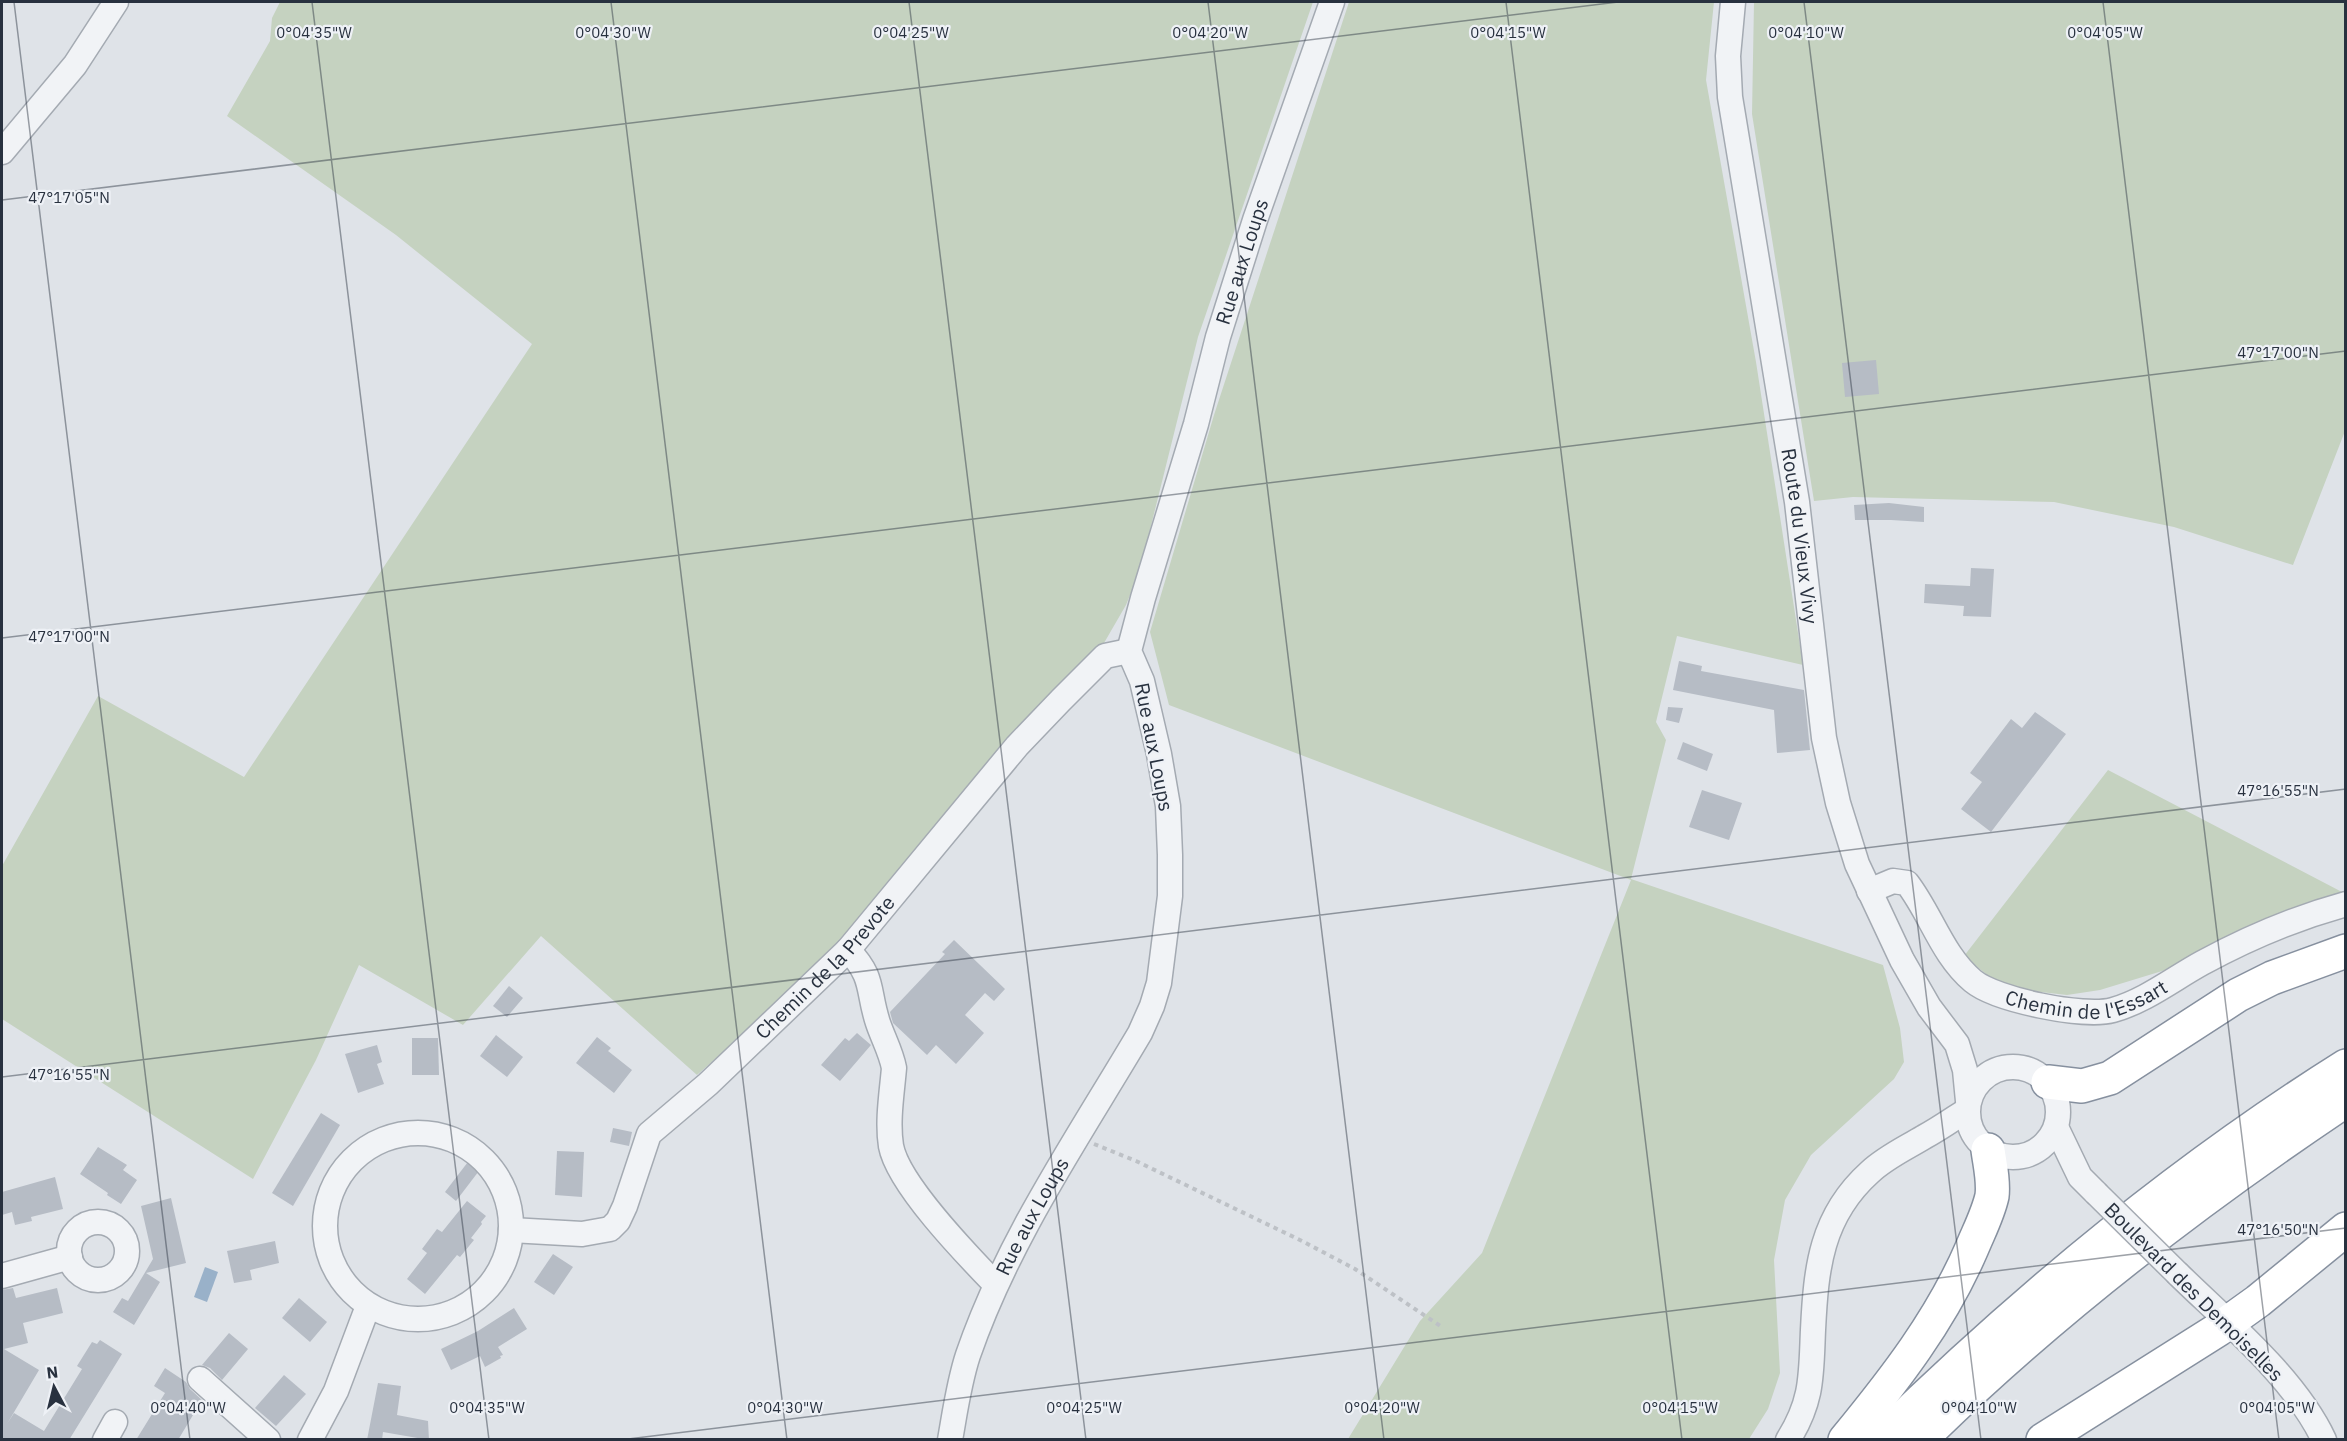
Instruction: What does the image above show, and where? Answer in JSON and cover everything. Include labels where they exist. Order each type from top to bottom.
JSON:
[{"type":"highway","points":[[2048,1083],[2082,1086],[2110,1078],[2238,995],[2272,978],[2346,951]]},
{"type":"highway","points":[[1880,1440],[1981,1344],[2101,1243],[2217,1154],[2346,1066]]},
{"type":"highway","points":[[1920,1440],[1999,1366],[2118,1265],[2234,1176],[2346,1100]]},
{"type":"highway","points":[[1845,1440],[1912,1357],[1935,1322],[1964,1268],[1992,1196],[1993,1180],[1981,1144]]},
{"type":"highway","points":[[2043,1440],[2169,1362],[2228,1322],[2272,1290],[2346,1229]]},
{"type":"street","points":[[2,152],[75,65],[116,2]]},
{"type":"street","name":"Rue aux Loups","points":[[950,1440],[967,1357],[995,1284],[1017,1240],[1140,1033],[1159,983],[1170,896],[1168,806],[1150,712],[1142,681],[1130,651],[1143,598],[1196,424],[1218,337],[1255,220],[1332,2]]},
{"type":"street","name":"Route du Vieux Vivy","points":[[1733,2],[1728,56],[1730,97],[1797,502],[1824,738],[1838,803],[1857,864],[1892,942],[1913,980],[1957,1044],[1965,1070],[1967,1106]]},
{"type":"street","name":"Chemin de la Prevote","points":[[512,1230],[582,1234],[610,1229],[618,1221],[625,1206],[649,1134],[708,1084],[848,950],[1017,746],[1105,656],[1130,651]]},
{"type":"street","name":"Chemin de l'Essart","points":[[1869,891],[1893,881],[1907,883],[1917,896],[1957,966],[1974,982],[1993,993],[2068,1011],[2091,1012],[2112,1011],[2135,1002],[2184,973],[2252,938],[2309,915],[2346,904]]},
{"type":"street","points":[[848,950],[862,964],[866,972],[877,1020],[894,1068],[891,1145],[896,1163],[922,1201],[995,1284]]},
{"type":"street","name":"Route du Vieux Vivy","points":[[1957,1044],[1985,1059],[2008,1066]]},
{"type":"street","points":[[1923,1138],[1981,1144],[2003,1156],[2021,1157],[2036,1151],[2048,1141],[2056,1127],[2059,1112],[2056,1096],[2037,1072],[2023,1067],[2008,1066],[1994,1070],[1982,1078],[1974,1088],[1967,1106],[1968,1124],[1981,1144]]},
{"type":"street","points":[[1788,1440],[1800,1420],[1808,1399],[1817,1272],[1823,1243],[1837,1211],[1871,1171],[1895,1153],[1923,1138],[1967,1106]]},
{"type":"street","name":"Boulevard des Demoiselles","points":[[2056,1127],[2088,1185]]},
{"type":"street","points":[[418,1133],[433,1134],[459,1142],[479,1155],[493,1171],[508,1204],[512,1230],[508,1249],[498,1272],[488,1288],[465,1307],[450,1314],[430,1319],[411,1320],[390,1316],[368,1306],[354,1295],[338,1273],[326,1236],[326,1218],[336,1183],[360,1153],[376,1142],[398,1135],[418,1133]]},
{"type":"street","name":"Boulevard des Demoiselles","points":[[2021,1157],[2052,1163],[2088,1185],[2228,1322],[2293,1392],[2324,1440]]},
{"type":"street","points":[[2,1276],[70,1257]]},
{"type":"street","points":[[310,1440],[336,1391],[368,1306]]},
{"type":"street","points":[[200,1379],[268,1440]]},
{"type":"path","points":[[1077,1137],[1136,1161],[1302,1241],[1355,1269],[1442,1326]]},
{"type":"green space","points":[[280,2],[1313,2],[1198,337],[1140,570],[1126,605],[1104,643],[1008,742],[827,960],[697,1075],[541,936],[463,1025],[359,965],[316,1060],[253,1179],[2,1019],[2,866],[98,696],[244,777],[532,344],[396,235],[227,116],[270,41],[272,18]]},
{"type":"green space","points":[[1349,2],[1714,2],[1706,80],[1756,362],[1803,665],[1677,636],[1656,722],[1666,740],[1631,879],[1883,965],[1900,1028],[1904,1062],[1894,1079],[1811,1155],[1785,1200],[1774,1260],[1780,1373],[1768,1409],[1749,1439],[1348,1439],[1420,1321],[1482,1253],[1631,880],[1169,705],[1150,632],[1214,415]]},
{"type":"green space","points":[[1754,2],[2345,2],[2345,431],[2293,565],[2174,527],[2054,502],[1853,497],[1814,501],[1752,114]]},
{"type":"green space","points":[[2108,770],[2342,892],[2270,918],[2172,968],[2100,990],[2067,995],[2024,990],[1992,979],[1964,956]]},
{"type":"water","points":[[205,1267],[218,1272],[207,1302],[194,1297]]},
{"type":"building","points":[[1876,360],[1879,394],[1845,397],[1842,363]]},
{"type":"building","points":[[1889,503],[1924,507],[1924,522],[1855,520],[1854,505]]},
{"type":"building","points":[[1971,568],[1994,569],[1991,617],[1963,616],[1964,606],[1924,603],[1925,584],[1970,586]]},
{"type":"building","points":[[1679,661],[1702,666],[1701,671],[1804,690],[1810,750],[1777,753],[1774,710],[1673,690]]},
{"type":"building","points":[[1668,707],[1683,708],[1679,723],[1666,720]]},
{"type":"building","points":[[2035,712],[2066,734],[1991,832],[1961,809],[1982,782],[1970,773],[2011,719],[2022,728]]},
{"type":"building","points":[[1683,742],[1713,754],[1707,771],[1677,759]]},
{"type":"building","points":[[1702,790],[1742,803],[1729,840],[1689,827]]},
{"type":"building","points":[[954,940],[1005,989],[994,1001],[985,993],[965,1015],[984,1033],[956,1064],[936,1045],[927,1055],[893,1023],[890,1012],[945,954],[942,952]]},
{"type":"building","points":[[509,986],[523,998],[507,1017],[493,1006]]},
{"type":"building","points":[[857,1033],[871,1045],[840,1081],[821,1065],[845,1038],[849,1041]]},
{"type":"building","points":[[496,1035],[523,1057],[507,1077],[480,1056]]},
{"type":"building","points":[[597,1037],[611,1048],[608,1051],[632,1070],[614,1093],[576,1063]]},
{"type":"building","points":[[412,1038],[438,1038],[439,1075],[412,1075]]},
{"type":"building","points":[[377,1045],[382,1062],[377,1064],[384,1084],[358,1093],[345,1054]]},
{"type":"building","points":[[321,1113],[340,1125],[293,1206],[272,1193]]},
{"type":"building","points":[[613,1128],[632,1132],[629,1146],[610,1142]]},
{"type":"building","points":[[98,1147],[127,1165],[123,1170],[137,1180],[121,1204],[80,1174]]},
{"type":"building","points":[[557,1151],[584,1152],[582,1197],[555,1195]]},
{"type":"building","points":[[474,1154],[485,1163],[456,1201],[445,1192]]},
{"type":"building","points":[[55,1177],[63,1209],[31,1217],[32,1221],[15,1225],[12,1212],[2,1215],[2,1192]]},
{"type":"building","points":[[171,1198],[186,1263],[146,1273],[160,1282],[134,1325],[113,1312],[122,1298],[128,1301],[153,1259],[141,1206]]},
{"type":"building","points":[[467,1201],[486,1216],[471,1238],[474,1240],[460,1257],[457,1255],[425,1294],[407,1279],[427,1253],[422,1249],[437,1229],[442,1232]]},
{"type":"building","points":[[275,1241],[279,1263],[250,1270],[252,1280],[234,1283],[227,1251]]},
{"type":"building","points":[[553,1254],[573,1267],[554,1295],[534,1282]]},
{"type":"building","points":[[13,1288],[16,1298],[57,1288],[63,1313],[23,1323],[28,1343],[4,1349],[39,1370],[7,1424],[14,1413],[44,1431],[82,1369],[77,1366],[92,1342],[97,1344],[100,1340],[122,1354],[69,1440],[2,1440],[2,1290]]},
{"type":"building","points":[[299,1298],[327,1322],[310,1342],[282,1318]]},
{"type":"building","points":[[514,1308],[527,1329],[498,1347],[503,1355],[500,1356],[501,1358],[485,1367],[480,1356],[451,1370],[441,1349],[478,1331]]},
{"type":"building","points":[[229,1333],[248,1349],[222,1380],[210,1368],[202,1365]]},
{"type":"building","points":[[165,1368],[186,1382],[202,1400],[178,1440],[136,1440],[165,1393],[154,1386]]},
{"type":"building","points":[[284,1375],[306,1394],[276,1426],[255,1408]]},
{"type":"building","points":[[378,1383],[401,1386],[397,1415],[428,1421],[429,1440],[383,1432],[382,1440],[367,1440]]}]
